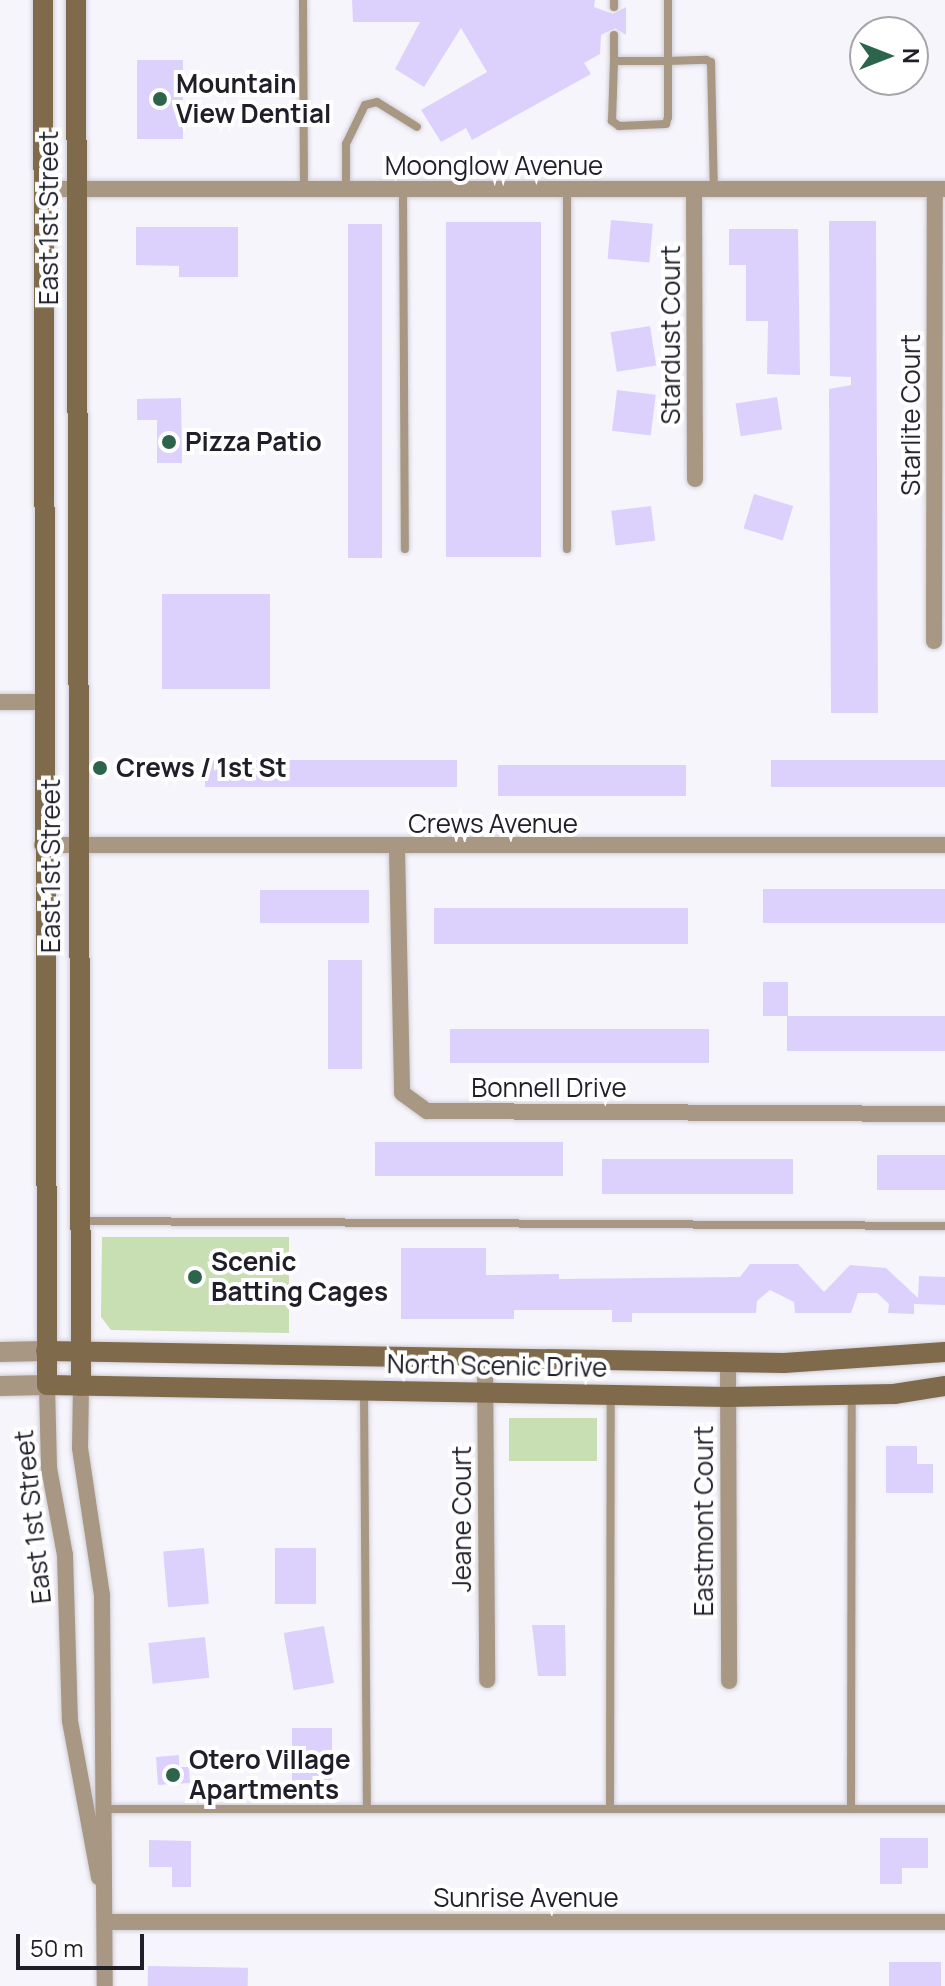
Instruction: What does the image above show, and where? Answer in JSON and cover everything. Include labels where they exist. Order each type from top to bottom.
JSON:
[{"type":"main road","name":"East 1st Street","points":[[43,0],[42,845],[47,1385]]},
{"type":"main road","name":"East 1st Street","points":[[76,0],[78,1221],[81,1386]]},
{"type":"main road","name":"North Scenic Drive","points":[[46,1351],[728,1361],[945,1352]]},
{"type":"main road","name":"North Scenic Drive","points":[[47,1385],[727,1397],[852,1395],[945,1386]]},
{"type":"street","name":"Moonglow Avenue","points":[[42,189],[940,189]]},
{"type":"street","name":"Starlite Court","points":[[934,641],[940,189]]},
{"type":"street","name":"Stardust Court","points":[[694,191],[695,479]]},
{"type":"street","points":[[0,702],[42,702]]},
{"type":"street","name":"Crews Avenue","points":[[42,845],[397,849],[945,845]]},
{"type":"street","name":"Bonnell Drive","points":[[397,849],[402,1093],[427,1111],[945,1114]]},
{"type":"street","points":[[0,1352],[46,1351]]},
{"type":"street","name":"Jeane Court","points":[[485,1357],[487,1680]]},
{"type":"street","name":"Eastmont Court","points":[[728,1361],[729,1681]]},
{"type":"street","points":[[0,1386],[47,1385]]},
{"type":"street","name":"East 1st Street","points":[[47,1385],[49,1468],[65,1555],[70,1721],[107,1922]]},
{"type":"street","name":"East 1st Street","points":[[81,1386],[80,1448],[102,1596],[107,1922],[105,1986]]},
{"type":"street","name":"Sunrise Avenue","points":[[107,1922],[945,1922]]},
{"type":"lane","points":[[303,0],[304,190]]},
{"type":"lane","points":[[614,35],[612,121],[619,126],[666,124],[668,0]]},
{"type":"lane","points":[[614,61],[706,60],[714,68],[714,191]]},
{"type":"lane","points":[[346,190],[346,144],[365,105],[377,102],[417,127]]},
{"type":"lane","points":[[403,190],[405,549]]},
{"type":"lane","points":[[567,191],[567,549]]},
{"type":"lane","points":[[78,1221],[945,1226]]},
{"type":"lane","points":[[364,1390],[367,1809]]},
{"type":"lane","points":[[610,1809],[611,1394]]},
{"type":"lane","points":[[851,1809],[852,1395]]},
{"type":"lane","points":[[106,1809],[945,1809]]},
{"type":"green space","name":"Scenic Batting Cages","points":[[102,1237],[289,1237],[289,1333],[111,1330],[101,1317]]},
{"type":"green space","points":[[509,1418],[597,1418],[597,1461],[509,1461]]},
{"type":"building","points":[[352,0],[595,0],[594,7],[613,14],[626,7],[626,35],[615,28],[601,35],[600,54],[584,63],[591,74],[472,140],[466,128],[441,142],[421,110],[487,72],[461,28],[424,87],[395,69],[420,22],[353,22]]},
{"type":"building","name":"Mountain View Dential","points":[[137,60],[183,60],[183,139],[137,139]]},
{"type":"building","points":[[611,220],[653,224],[649,263],[608,259]]},
{"type":"building","points":[[829,221],[876,221],[878,713],[831,713],[829,389],[851,385],[851,377],[830,376]]},
{"type":"building","points":[[446,222],[541,222],[541,557],[446,557]]},
{"type":"building","points":[[348,224],[382,224],[382,558],[348,558]]},
{"type":"building","points":[[136,227],[238,227],[238,277],[179,277],[179,266],[136,265]]},
{"type":"building","points":[[729,229],[798,229],[800,375],[767,374],[768,321],[746,321],[746,265],[729,265]]},
{"type":"building","points":[[650,326],[656,366],[617,372],[610,332]]},
{"type":"building","points":[[617,390],[656,395],[651,435],[612,431]]},
{"type":"building","points":[[777,397],[782,430],[741,436],[736,404]]},
{"type":"building","name":"Pizza Patio","points":[[181,398],[182,463],[157,463],[157,420],[137,420],[137,399]]},
{"type":"building","points":[[754,494],[793,506],[783,540],[743,528]]},
{"type":"building","points":[[651,506],[655,541],[616,546],[611,511]]},
{"type":"building","points":[[162,594],[270,594],[270,689],[162,689]]},
{"type":"building","points":[[205,760],[457,760],[457,787],[205,787]]},
{"type":"building","points":[[771,760],[945,760],[945,787],[771,787]]},
{"type":"building","points":[[498,765],[686,765],[686,796],[498,796]]},
{"type":"building","points":[[763,889],[945,889],[945,923],[763,923]]},
{"type":"building","points":[[260,890],[369,890],[369,923],[260,923]]},
{"type":"building","points":[[434,908],[688,908],[688,944],[434,944]]},
{"type":"building","points":[[328,960],[362,960],[362,1069],[328,1069]]},
{"type":"building","points":[[763,982],[788,982],[788,1016],[763,1016]]},
{"type":"building","points":[[787,1016],[945,1016],[945,1051],[787,1051]]},
{"type":"building","points":[[450,1029],[709,1029],[709,1063],[450,1063]]},
{"type":"building","points":[[375,1142],[563,1142],[563,1176],[375,1176]]},
{"type":"building","points":[[877,1155],[945,1155],[945,1190],[877,1190]]},
{"type":"building","points":[[602,1159],[793,1159],[793,1194],[602,1194]]},
{"type":"building","points":[[401,1248],[486,1248],[486,1275],[559,1274],[559,1279],[740,1277],[750,1264],[798,1264],[824,1292],[850,1265],[886,1268],[918,1298],[919,1276],[945,1277],[945,1305],[914,1304],[914,1314],[888,1313],[889,1304],[877,1293],[858,1293],[851,1313],[795,1313],[794,1302],[770,1290],[757,1301],[756,1313],[632,1313],[632,1322],[612,1322],[612,1310],[514,1310],[514,1319],[401,1319]]},
{"type":"building","points":[[886,1446],[917,1446],[917,1464],[933,1464],[933,1493],[886,1493]]},
{"type":"building","points":[[204,1548],[209,1604],[168,1607],[163,1552]]},
{"type":"building","points":[[275,1548],[316,1548],[316,1604],[275,1604]]},
{"type":"building","points":[[532,1625],[565,1625],[566,1676],[538,1676]]},
{"type":"building","points":[[324,1626],[334,1683],[294,1690],[284,1633]]},
{"type":"building","points":[[205,1637],[209,1678],[153,1684],[148,1643]]},
{"type":"building","points":[[292,1728],[332,1728],[332,1784],[292,1784]]},
{"type":"building","name":"Otero Village Apartments","points":[[179,1755],[179,1767],[189,1767],[190,1783],[158,1785],[156,1757]]},
{"type":"building","points":[[880,1838],[928,1838],[928,1868],[902,1868],[902,1884],[880,1884]]},
{"type":"building","points":[[149,1840],[191,1841],[191,1887],[172,1887],[172,1867],[149,1867]]},
{"type":"building","points":[[889,1962],[941,1962],[941,1986],[889,1986]]},
{"type":"building","points":[[148,1966],[248,1968],[248,1986],[148,1986]]},
{"type":"place","name":"Mountain View Dential","points":[[160,99]]},
{"type":"place","name":"Pizza Patio","points":[[169,442]]},
{"type":"place","name":"Crews / 1st St","points":[[100,768]]},
{"type":"place","name":"Scenic Batting Cages","points":[[195,1277]]},
{"type":"place","name":"Otero Village Apartments","points":[[173,1775]]}]
